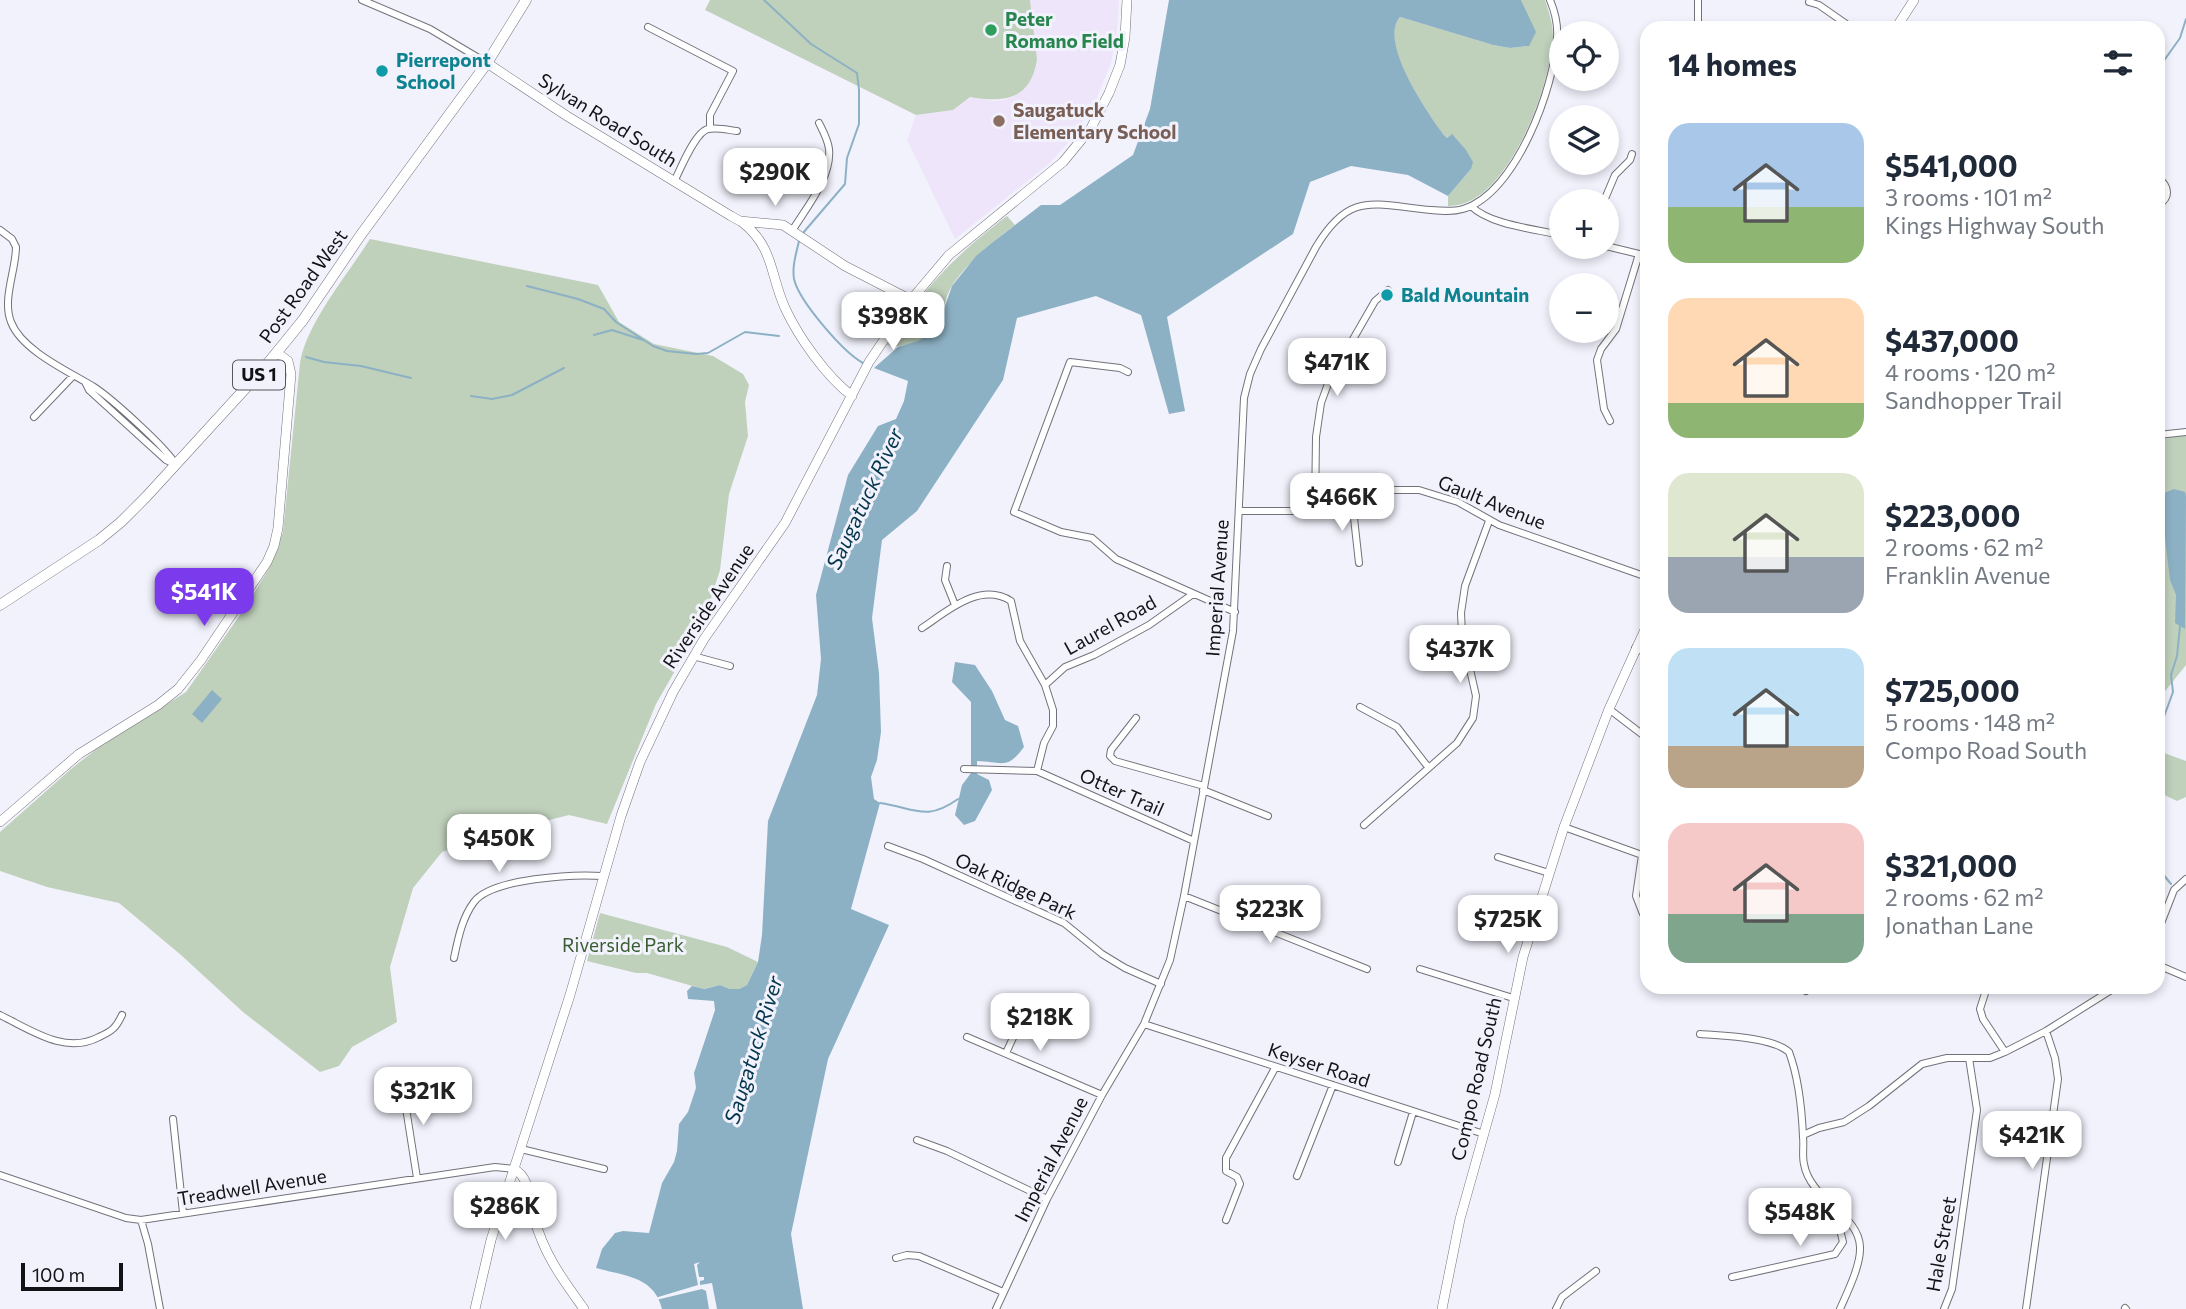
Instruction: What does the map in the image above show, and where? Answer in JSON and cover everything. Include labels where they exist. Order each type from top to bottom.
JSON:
[{"type":"main road","name":"Post Road West","points":[[0,605],[109,532],[176,466],[277,353],[487,63],[526,0]]},
{"type":"main road","name":"Riverside Avenue","points":[[475,1309],[491,1240],[570,995],[603,876],[640,762],[669,700],[693,656],[785,523],[868,364],[911,300],[949,255],[1050,175],[1085,137],[1103,106],[1119,65],[1125,37],[1127,0]]},
{"type":"main road","points":[[1900,21],[1914,0]]},
{"type":"main road","name":"Sylvan Road South","points":[[487,63],[740,221],[778,223],[845,266],[911,300]]},
{"type":"main road","points":[[740,221],[762,241]]},
{"type":"main road","points":[[796,233],[767,227],[762,231],[762,241],[791,318],[821,365],[852,396]]},
{"type":"main road","points":[[0,822],[79,754],[158,705],[178,689],[201,660],[267,562],[278,527],[291,374],[288,361],[277,353]]},
{"type":"main road","name":"Compo Road South","points":[[1442,1309],[1457,1229],[1495,1094],[1513,998],[1549,873],[1609,709],[1640,638]]},
{"type":"main road","points":[[514,1169],[519,1171],[525,1181],[541,1240],[550,1260],[584,1309]]},
{"type":"street","points":[[362,0],[430,29],[487,63]]},
{"type":"street","points":[[1549,232],[1492,219],[1478,213],[1471,206],[1496,186],[1510,170],[1536,122],[1556,45],[1557,24],[1550,0]]},
{"type":"street","points":[[1698,0],[1698,21]]},
{"type":"street","points":[[1809,2],[1819,5],[1842,21]]},
{"type":"street","points":[[648,27],[733,71],[710,115],[710,128]]},
{"type":"street","points":[[796,233],[828,166],[830,152],[819,122]]},
{"type":"street","points":[[674,182],[704,130],[710,128],[737,131]]},
{"type":"street","points":[[1609,189],[1615,175],[1630,160],[1632,154]]},
{"type":"street","name":"Imperial Avenue","points":[[996,1309],[1047,1199],[1102,1095],[1144,1024],[1170,960],[1230,651],[1235,612],[1242,418],[1250,374],[1331,223],[1343,213],[1364,206],[1450,211],[1471,206]]},
{"type":"street","points":[[0,230],[12,239],[16,247],[8,303],[11,324],[31,347],[86,384],[89,390],[176,466]]},
{"type":"street","points":[[1611,421],[1604,409],[1597,360],[1601,349],[1616,329],[1639,254],[1619,249]]},
{"type":"street","points":[[1315,511],[1316,437],[1321,403],[1329,381],[1375,301],[1388,290]]},
{"type":"street","points":[[1128,372],[1120,368],[1070,362],[1014,512],[1052,529],[1092,538],[1116,559],[1235,612]]},
{"type":"street","points":[[34,417],[73,376]]},
{"type":"street","points":[[2165,434],[2186,432]]},
{"type":"street","name":"Gault Avenue","points":[[1239,511],[1315,511],[1384,490],[1419,490],[1458,502],[1489,521],[1640,575]]},
{"type":"street","points":[[1352,500],[1359,563]]},
{"type":"street","points":[[1364,825],[1457,743],[1473,718],[1476,696],[1462,634],[1461,613],[1465,586],[1489,521]]},
{"type":"street","points":[[947,566],[945,580],[955,605]]},
{"type":"street","points":[[922,628],[955,605],[992,594],[1011,601],[1020,641],[1045,685],[1053,710],[1053,726],[1044,743],[1037,771]]},
{"type":"street","name":"Laurel Road","points":[[1045,685],[1065,667],[1094,655],[1149,625],[1193,594]]},
{"type":"street","points":[[1635,648],[1640,650]]},
{"type":"street","points":[[693,656],[730,666]]},
{"type":"street","points":[[1360,707],[1397,727],[1428,767]]},
{"type":"street","points":[[1609,709],[1640,733]]},
{"type":"street","points":[[1136,718],[1111,750],[1110,756],[1115,761],[1204,788],[1268,816]]},
{"type":"street","name":"Otter Trail","points":[[965,769],[1037,771],[1195,841]]},
{"type":"street","points":[[1564,827],[1640,854]]},
{"type":"street","name":"Oak Ridge Park","points":[[888,846],[923,859],[1064,923],[1102,954],[1161,984]]},
{"type":"street","points":[[1497,857],[1549,873]]},
{"type":"street","points":[[1640,868],[1636,895],[1640,906]]},
{"type":"street","points":[[454,958],[465,916],[475,900],[486,893],[537,878],[575,874],[603,876]]},
{"type":"street","points":[[2165,913],[2174,890],[2186,880]]},
{"type":"street","points":[[1184,896],[1367,969]]},
{"type":"street","points":[[2165,968],[2186,977]]},
{"type":"street","points":[[1420,969],[1513,998]]},
{"type":"street","points":[[1985,994],[1980,1009],[1983,1019],[2005,1052]]},
{"type":"street","points":[[1803,1135],[1844,1122],[1922,1063],[1947,1058],[1990,1058],[2046,1031],[2105,994]]},
{"type":"street","points":[[1006,1053],[1030,1001]]},
{"type":"street","points":[[0,1015],[49,1039],[73,1045],[93,1040],[115,1029],[122,1015]]},
{"type":"street","name":"Keyser Road","points":[[1144,1024],[1484,1134]]},
{"type":"street","points":[[2026,1309],[2058,1079],[2055,1058],[2046,1031]]},
{"type":"street","points":[[1700,1034],[1783,1046],[1789,1052],[1803,1135],[1804,1164],[1810,1182],[1857,1234],[1860,1249],[1840,1309]]},
{"type":"street","points":[[967,1037],[1102,1095]]},
{"type":"street","name":"Hale Street","points":[[1944,1309],[1952,1289],[1977,1110],[1969,1058]]},
{"type":"street","points":[[1226,1220],[1240,1184],[1237,1177],[1226,1171],[1226,1158],[1275,1068]]},
{"type":"street","points":[[1297,1176],[1333,1085]]},
{"type":"street","points":[[417,1178],[407,1101],[417,1091],[447,1087]]},
{"type":"street","points":[[1398,1162],[1413,1112]]},
{"type":"street","points":[[173,1119],[183,1213]]},
{"type":"street","points":[[917,1140],[947,1151],[1047,1199]]},
{"type":"street","points":[[522,1149],[604,1169]]},
{"type":"street","name":"Treadwell Avenue","points":[[0,1175],[127,1218],[141,1220],[495,1167],[514,1169]]},
{"type":"street","points":[[1732,1277],[1835,1254],[1843,1242],[1840,1230],[1830,1214],[1833,1207]]},
{"type":"street","points":[[141,1220],[160,1309]]},
{"type":"street","points":[[896,1258],[919,1256],[1003,1292]]},
{"type":"street","points":[[1556,1309],[1562,1297],[1596,1271]]},
{"type":"shaded area","name":"Saugatuck Elementary School","points":[[1030,0],[1119,0],[1111,63],[1093,107],[1066,145],[1050,163],[955,239],[907,140],[916,115],[953,110],[970,97],[1003,100],[1013,97],[1029,82],[1037,59]]},
{"type":"green space","points":[[710,0],[1030,0],[1037,59],[1029,83],[1014,96],[994,99],[970,97],[953,110],[916,115],[705,10]]},
{"type":"green space","points":[[1521,0],[1545,0],[1551,21],[1549,62],[1534,112],[1507,166],[1489,187],[1469,201],[1448,206],[1448,196],[1471,169],[1451,135],[1447,138],[1443,134],[1416,94],[1399,59],[1395,28],[1400,17],[1510,48],[1529,46],[1527,16]]},
{"type":"green space","points":[[1007,216],[1015,225],[982,252],[953,284],[937,326],[932,332],[909,344],[887,345],[913,307],[941,274]]},
{"type":"green space","points":[[370,239],[598,285],[619,322],[654,344],[713,356],[743,374],[749,385],[745,402],[748,436],[729,494],[720,570],[704,620],[656,704],[607,824],[569,815],[513,829],[442,852],[413,888],[390,967],[397,1022],[352,1047],[339,1066],[320,1072],[243,1012],[119,903],[47,887],[0,871],[0,832],[99,747],[186,692],[247,605],[269,568],[283,532],[300,363],[304,348],[319,316]]},
{"type":"green space","points":[[2186,432],[2186,665],[2165,691],[2165,434]]},
{"type":"green space","points":[[2165,753],[2186,761],[2186,797],[2177,801],[2165,795]]},
{"type":"green space","name":"Riverside Park","points":[[600,913],[727,947],[758,962],[747,985],[739,989],[720,985],[703,989],[647,973],[636,973],[587,961]]},
{"type":"water","name":"Saugatuck River","points":[[1169,0],[1521,0],[1536,32],[1529,46],[1510,48],[1400,17],[1395,28],[1395,43],[1407,77],[1443,134],[1447,138],[1452,134],[1466,150],[1473,162],[1471,169],[1448,196],[1408,175],[1351,166],[1310,182],[1293,234],[1167,317],[1185,411],[1169,414],[1141,315],[1096,296],[1017,318],[1003,380],[917,511],[882,540],[872,618],[879,673],[881,732],[877,760],[871,777],[874,799],[880,803],[851,909],[889,925],[828,1059],[791,1234],[803,1309],[662,1309],[658,1298],[645,1284],[596,1268],[602,1249],[615,1233],[649,1233],[662,1183],[674,1162],[679,1124],[688,1112],[696,1088],[694,1073],[715,1010],[714,1001],[688,999],[687,991],[692,986],[704,989],[720,985],[739,989],[747,985],[758,962],[768,821],[817,695],[821,659],[816,595],[848,475],[878,426],[896,419],[904,401],[908,381],[874,368],[898,347],[918,341],[937,329],[952,286],[976,256],[993,242],[1041,205],[1060,205],[1133,155],[1150,109]]},
{"type":"water","points":[[2174,489],[2185,492],[2186,496],[2185,629],[2175,623],[2176,595],[2170,580],[2165,538],[2165,493]]},
{"type":"water","points":[[955,662],[975,665],[992,691],[1005,720],[1018,726],[1024,747],[1009,762],[977,761],[977,774],[989,780],[992,790],[975,821],[964,825],[955,815],[962,785],[971,773],[971,702],[952,682]]},
{"type":"water","points":[[212,690],[222,699],[202,723],[192,714]]},
{"type":"pier","points":[[700,1262],[697,1265],[699,1277],[704,1277],[704,1280],[700,1281],[700,1285],[712,1283],[717,1309],[709,1309],[706,1291],[702,1289],[656,1300],[655,1298],[698,1285],[694,1264]]},
{"type":"waterway","points":[[764,0],[811,44],[857,73],[859,124],[847,158],[845,184],[803,233]]},
{"type":"waterway","points":[[2165,59],[2180,38],[2186,19]]},
{"type":"waterway","points":[[799,241],[794,279],[804,300],[844,348],[863,363]]},
{"type":"waterway","points":[[527,286],[578,299],[604,309],[616,322],[653,346],[667,351],[708,353],[745,332],[779,336]]},
{"type":"waterway","points":[[594,335],[612,330],[643,340]]},
{"type":"waterway","points":[[306,357],[411,378]]},
{"type":"waterway","points":[[471,396],[492,399],[512,395],[564,368]]},
{"type":"waterway","points":[[2165,714],[2173,692],[2171,675],[2177,656],[2180,626]]},
{"type":"waterway","points":[[880,803],[928,812],[958,799]]},
{"type":"waterway","points":[[2165,877],[2171,884]]},
{"type":"place","name":"Peter Romano Field","points":[[991,30]]},
{"type":"place","name":"Pierrepont School","points":[[382,71]]},
{"type":"place","name":"Saugatuck Elementary School","points":[[999,121]]},
{"type":"place","name":"Bald Mountain","points":[[1387,295]]}]
